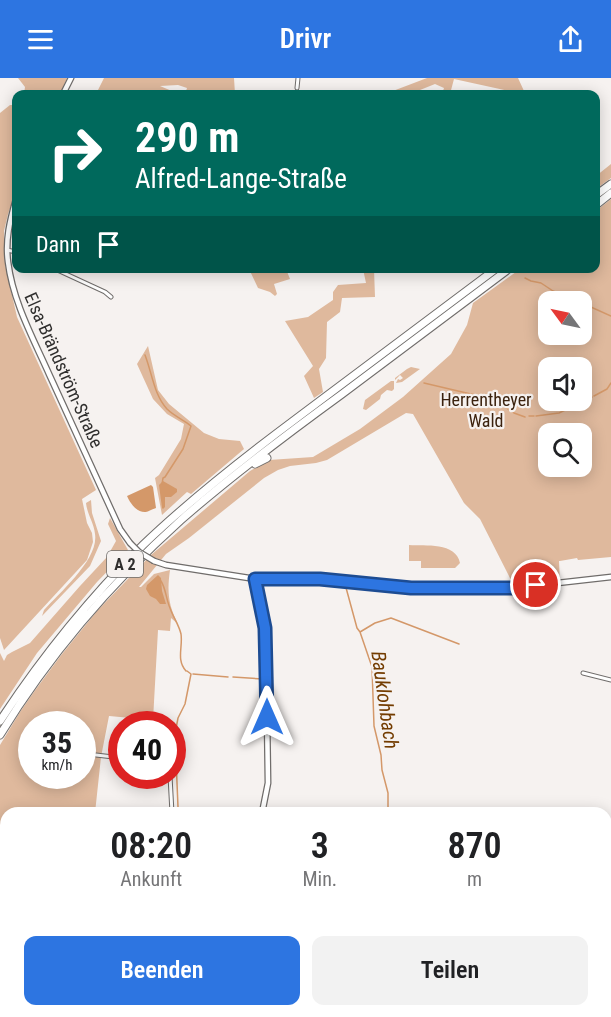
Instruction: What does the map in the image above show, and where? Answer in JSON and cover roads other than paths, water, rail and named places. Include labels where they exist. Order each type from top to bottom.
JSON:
[{"type":"highway","name":"A 2","points":[[0,721],[72,622],[115,574],[164,525],[277,433],[490,273]]},
{"type":"highway","name":"A 2","points":[[0,735],[76,629],[148,551],[240,471],[503,273]]},
{"type":"highway","points":[[473,303],[480,291]]},
{"type":"highway","points":[[240,471],[267,458]]},
{"type":"street","points":[[297,88],[298,78]]},
{"type":"street","name":"Elsa-Brändström-Straße","points":[[12,214],[7,250],[12,282],[21,309],[120,529],[139,552],[154,561],[174,567],[255,579]]},
{"type":"street","points":[[7,250],[12,251]]},
{"type":"street","points":[[64,273],[111,297]]},
{"type":"street","points":[[263,807],[268,783],[266,647],[265,628],[255,579],[320,579],[398,588],[513,588],[611,577]]},
{"type":"street","points":[[583,673],[611,680]]},
{"type":"street","points":[[96,755],[108,756]]},
{"type":"street","points":[[171,789],[172,807]]},
{"type":"waterway","points":[[525,278],[541,283],[553,291]]},
{"type":"waterway","points":[[592,307],[611,316]]},
{"type":"waterway","points":[[145,355],[156,391],[163,403],[191,426],[183,449],[163,478],[162,484]]},
{"type":"waterway","points":[[424,383],[475,395]]},
{"type":"waterway","points":[[594,396],[607,389],[611,383]]},
{"type":"waterway","points":[[479,396],[493,399],[514,413],[525,417]]},
{"type":"waterway","points":[[536,416],[563,411]]},
{"type":"waterway","points":[[529,416],[534,416]]},
{"type":"waterway","points":[[161,581],[180,631],[181,662],[186,671]]},
{"type":"waterway","name":"Bauklohbach","points":[[345,584],[357,628],[372,667],[374,726],[388,793],[388,807]]},
{"type":"waterway","points":[[360,632],[375,623],[391,618],[459,644]]},
{"type":"waterway","points":[[178,807],[175,734],[178,718],[185,704],[191,674],[187,671]]},
{"type":"waterway","points":[[193,674],[228,677]]},
{"type":"waterway","points":[[233,677],[263,679]]},
{"type":"park label","name":"Herrentheyer Wald","points":[[486,409]]}]
